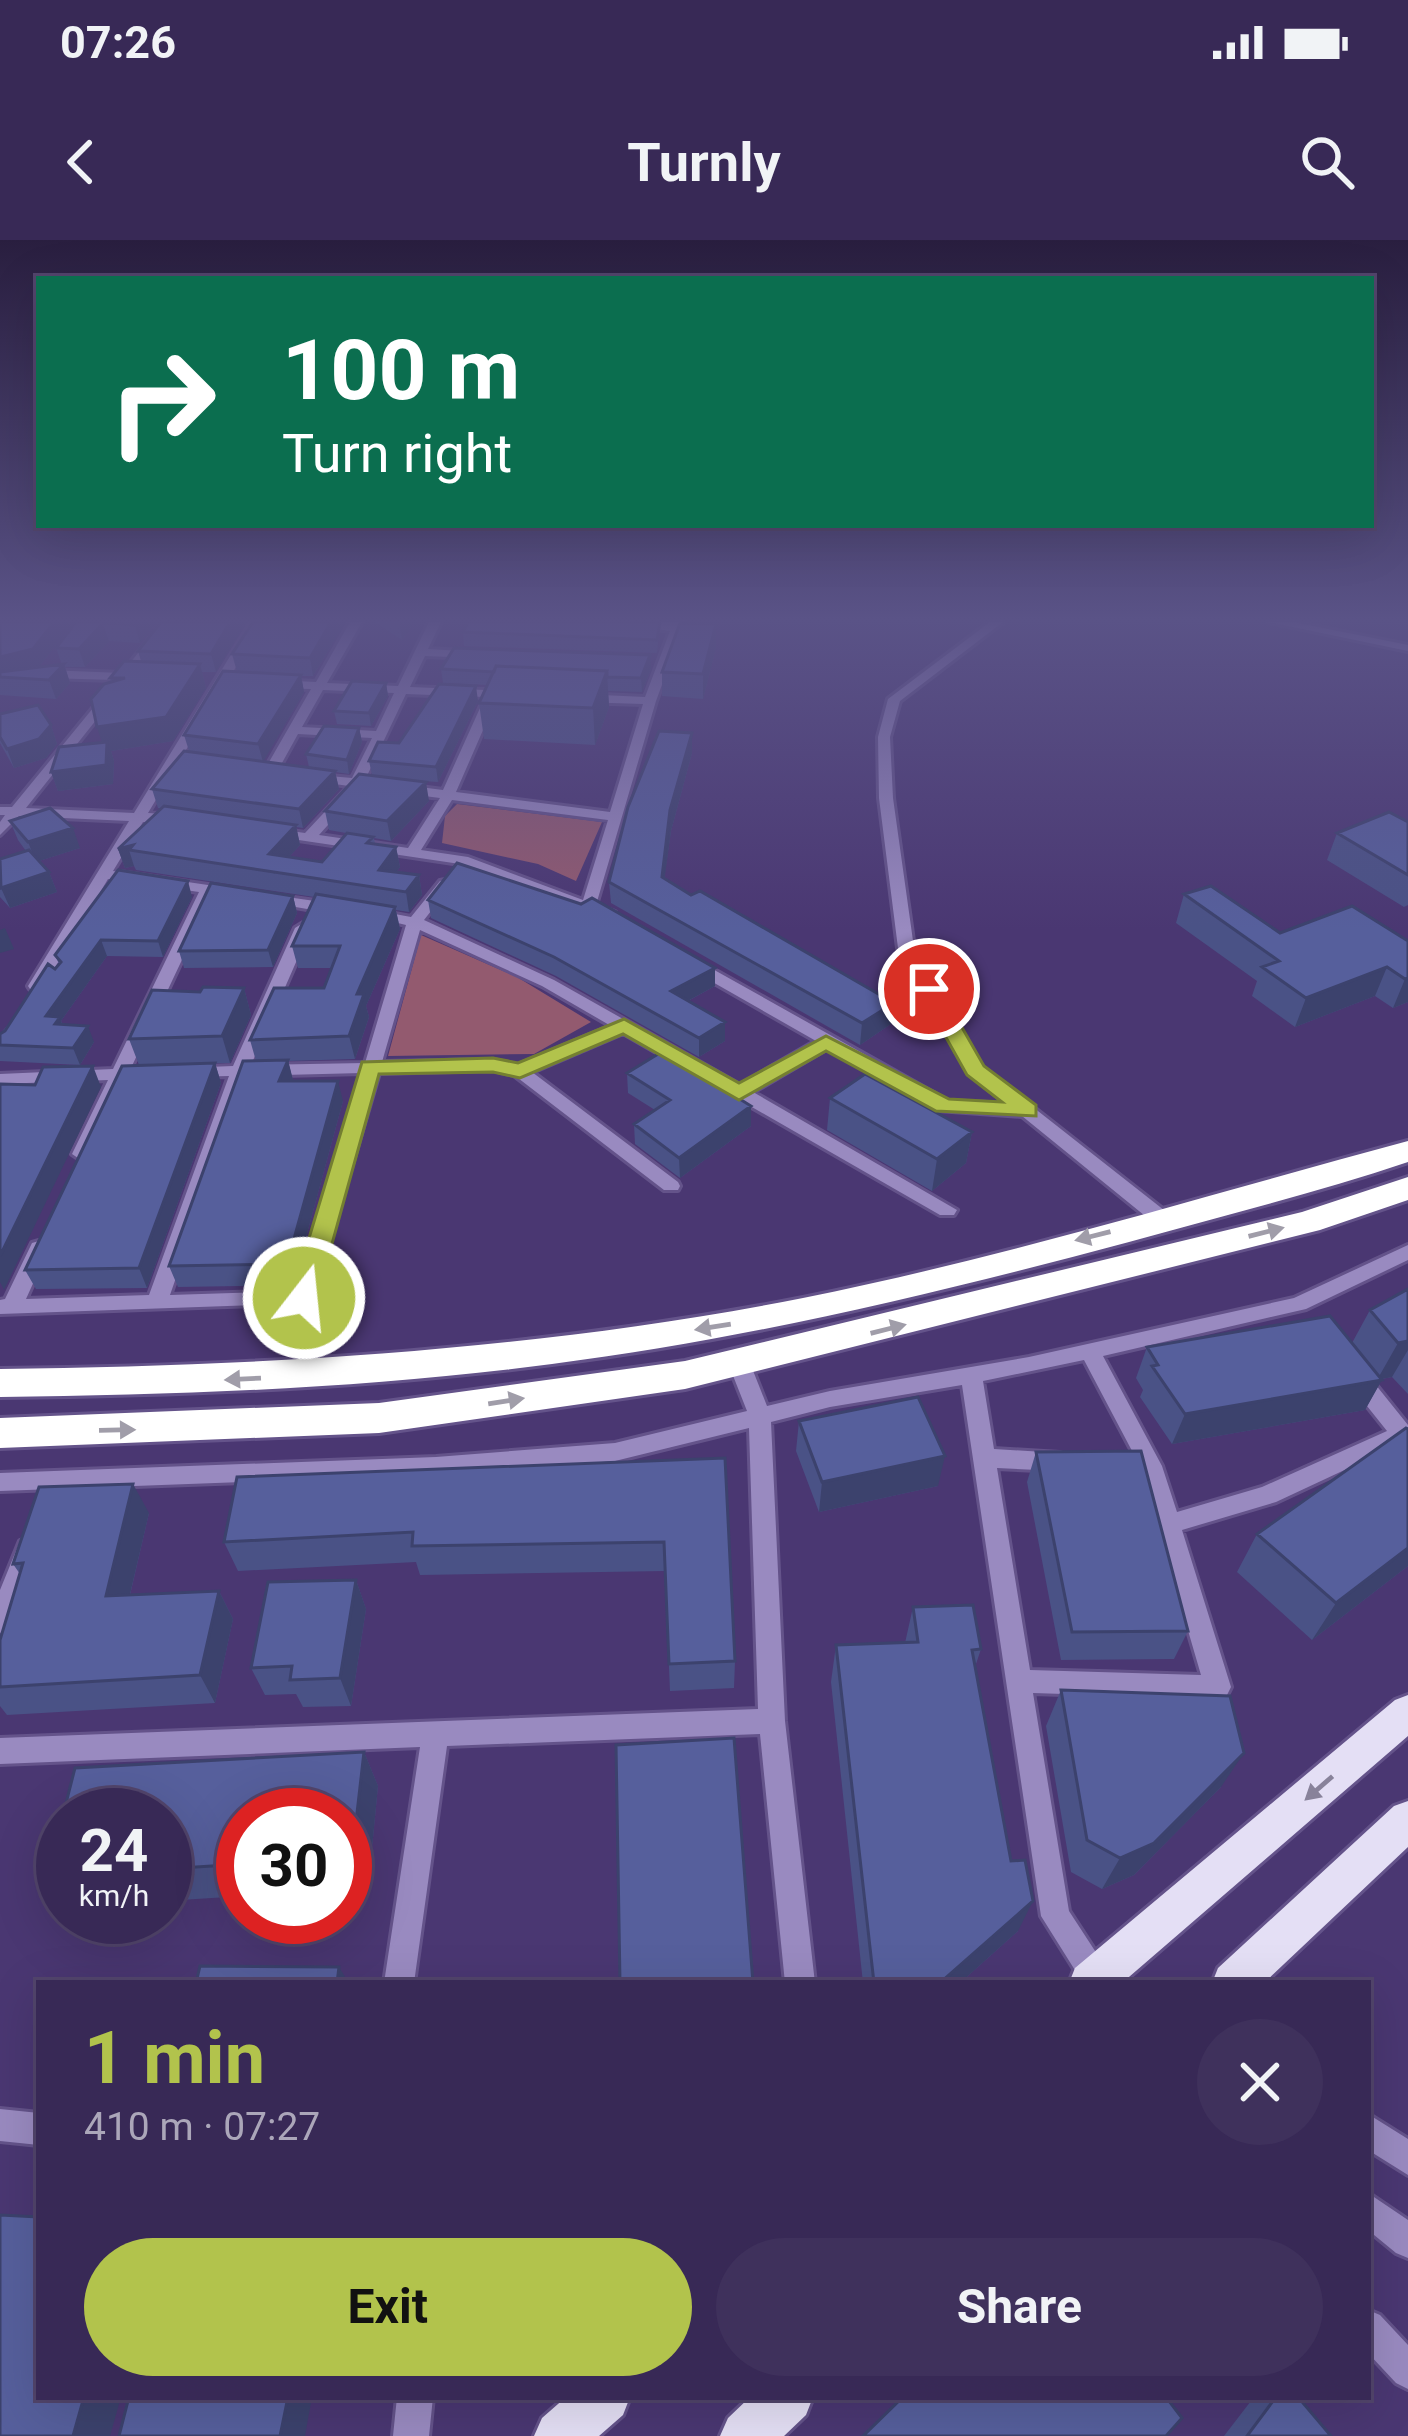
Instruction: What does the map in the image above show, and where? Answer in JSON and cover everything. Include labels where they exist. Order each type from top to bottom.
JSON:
[{"type":"highway","points":[[0,1382],[193,1382],[383,1371],[737,1324],[1314,1182],[1408,1151]]},
{"type":"highway","points":[[0,1433],[379,1418],[739,1363],[1309,1222],[1408,1188]]},
{"type":"main road","points":[[1094,1980],[1408,1712]]},
{"type":"main road","points":[[1251,1976],[1408,1820]]},
{"type":"main road","points":[[560,2436],[602,2400]]},
{"type":"main road","points":[[746,2436],[785,2400]]},
{"type":"street","points":[[0,831],[8,812],[85,724]]},
{"type":"street","points":[[23,1007],[194,724]]},
{"type":"street","points":[[272,769],[296,724]]},
{"type":"street","points":[[309,837],[355,787],[387,724]]},
{"type":"street","points":[[412,852],[446,799],[479,724]]},
{"type":"street","points":[[590,903],[642,724]]},
{"type":"street","points":[[887,724],[886,798],[906,948],[975,1070],[1162,1219]]},
{"type":"street","points":[[293,730],[382,735]]},
{"type":"street","points":[[174,759],[194,761]]},
{"type":"street","points":[[252,767],[355,787],[613,817]]},
{"type":"street","points":[[8,812],[139,815],[205,822]]},
{"type":"street","points":[[247,828],[464,860],[590,903],[631,928]]},
{"type":"street","points":[[50,1222],[6,1307],[304,1298],[415,922],[464,860]]},
{"type":"street","points":[[105,874],[415,922],[548,983],[947,1210]]},
{"type":"street","points":[[70,1179],[208,889]]},
{"type":"street","points":[[157,1302],[238,1072],[313,905]]},
{"type":"street","points":[[672,952],[944,1106],[1028,1111]]},
{"type":"street","points":[[520,1071],[624,1025]]},
{"type":"street","points":[[739,1093],[826,1042]]},
{"type":"street","points":[[0,1079],[493,1065],[520,1071],[671,1186]]},
{"type":"street","points":[[0,1482],[45,1500],[615,1452],[760,1417],[1306,1313],[1408,1252]]},
{"type":"street","points":[[1019,1682],[1218,1687],[1169,1524],[1090,1351]]},
{"type":"street","points":[[1169,1524],[1215,1515],[1404,1437],[1342,1360]]},
{"type":"street","points":[[739,1363],[760,1417],[772,1721],[800,1980]]},
{"type":"street","points":[[971,1375],[1055,1916],[1094,1980]]},
{"type":"street","points":[[984,1458],[1079,1462]]},
{"type":"street","points":[[0,1622],[45,1500]]},
{"type":"street","points":[[0,1751],[772,1721]]},
{"type":"street","points":[[399,1980],[435,1737]]},
{"type":"street","points":[[0,2126],[36,2129]]},
{"type":"street","points":[[1371,2132],[1408,2159]]},
{"type":"street","points":[[1371,2211],[1408,2241]]},
{"type":"street","points":[[1371,2330],[1408,2371]]},
{"type":"street","points":[[411,2436],[415,2400]]},
{"type":"shaded area","points":[[457,804],[602,822],[576,881],[538,864],[442,843],[445,816]]},
{"type":"shaded area","points":[[421,935],[517,977],[591,1022],[534,1054],[388,1056]]},
{"type":"building","points":[[0,724],[51,725],[39,739],[7,749]]},
{"type":"building","points":[[190,724],[270,724],[258,744],[184,735]]},
{"type":"building","points":[[412,724],[457,724],[436,767],[369,761],[378,742],[399,743]]},
{"type":"building","points":[[324,726],[359,728],[347,760],[306,754]]},
{"type":"building","points":[[659,731],[692,733],[670,810],[662,877],[691,895],[700,891],[894,1003],[862,1023],[609,882],[628,807]]},
{"type":"building","points":[[107,742],[106,765],[51,772],[59,747]]},
{"type":"building","points":[[184,751],[335,771],[299,809],[152,789]]},
{"type":"building","points":[[359,774],[426,782],[387,821],[325,811]]},
{"type":"building","points":[[164,806],[296,825],[269,854],[322,862],[347,833],[373,837],[367,843],[396,847],[379,870],[419,875],[406,892],[129,850],[133,845],[118,849]]},
{"type":"building","points":[[50,808],[73,828],[28,842],[10,821]]},
{"type":"building","points":[[1389,812],[1408,822],[1408,875],[1337,833]]},
{"type":"building","points":[[29,850],[49,872],[1,888],[0,859]]},
{"type":"building","points":[[457,863],[581,904],[592,898],[715,968],[671,991],[725,1022],[699,1038],[554,957],[428,900]]},
{"type":"building","points":[[118,870],[188,881],[158,941],[101,940],[46,1016],[60,1017],[55,1024],[88,1026],[73,1048],[0,1045],[0,1034],[48,964],[55,969],[61,962],[55,955]]},
{"type":"building","points":[[211,883],[293,896],[268,950],[179,951]]},
{"type":"building","points":[[1211,886],[1280,933],[1352,906],[1408,941],[1408,978],[1387,967],[1306,998],[1262,967],[1279,961],[1184,894]]},
{"type":"building","points":[[316,894],[395,907],[357,994],[364,994],[349,1036],[250,1040],[274,988],[324,988],[340,946],[292,946]]},
{"type":"building","points":[[203,987],[244,988],[222,1036],[129,1039],[152,990],[200,992]]},
{"type":"building","points":[[663,1051],[751,1106],[679,1158],[634,1124],[670,1100],[627,1073]]},
{"type":"building","points":[[288,1060],[279,1081],[338,1081],[287,1264],[169,1266],[243,1061]]},
{"type":"building","points":[[215,1063],[139,1268],[25,1270],[122,1066]]},
{"type":"building","points":[[93,1066],[0,1256],[0,1084],[35,1085],[43,1067]]},
{"type":"building","points":[[865,1074],[972,1132],[937,1159],[830,1098]]},
{"type":"building","points":[[1408,1289],[1408,1341],[1398,1343],[1370,1310]]},
{"type":"building","points":[[1330,1316],[1382,1380],[1185,1414],[1152,1366],[1158,1365],[1147,1347]]},
{"type":"building","points":[[918,1397],[945,1456],[822,1482],[799,1421]]},
{"type":"building","points":[[1406,1428],[1408,1548],[1336,1603],[1257,1534]]},
{"type":"building","points":[[1141,1451],[1188,1631],[1072,1632],[1036,1452]]},
{"type":"building","points":[[725,1458],[735,1661],[669,1664],[664,1542],[412,1546],[413,1532],[224,1542],[237,1477]]},
{"type":"building","points":[[133,1484],[106,1596],[219,1591],[200,1675],[0,1687],[0,1640],[23,1563],[13,1564],[39,1487]]},
{"type":"building","points":[[356,1580],[340,1678],[290,1680],[292,1666],[251,1668],[268,1582]]},
{"type":"building","points":[[973,1605],[981,1649],[972,1650],[1011,1861],[1025,1860],[1033,1901],[943,1980],[874,1980],[836,1645],[918,1642],[913,1607]]},
{"type":"building","points":[[1061,1690],[1230,1696],[1244,1753],[1154,1843],[1120,1858],[1087,1840]]},
{"type":"building","points":[[734,1738],[753,1980],[620,1980],[616,1745]]},
{"type":"building","points":[[364,1752],[360,1788],[216,1788],[216,1866],[192,1867],[192,1788],[70,1788],[75,1768]]},
{"type":"building","points":[[200,1966],[339,1967],[337,1980],[197,1980]]},
{"type":"building","points":[[0,2215],[36,2217],[36,2400],[83,2400],[73,2436],[0,2436]]},
{"type":"building","points":[[128,2400],[287,2400],[280,2436],[119,2436]]},
{"type":"building","points":[[900,2400],[1168,2400],[1182,2418],[1166,2436],[863,2436]]},
{"type":"building","points":[[1274,2400],[1301,2400],[1331,2436],[1247,2436]]},
{"type":"route","points":[[304,1298],[370,1067],[493,1065],[520,1071],[549,1054],[624,1025],[739,1093],[826,1042],[944,1106],[1028,1111],[975,1070],[929,989]]}]
